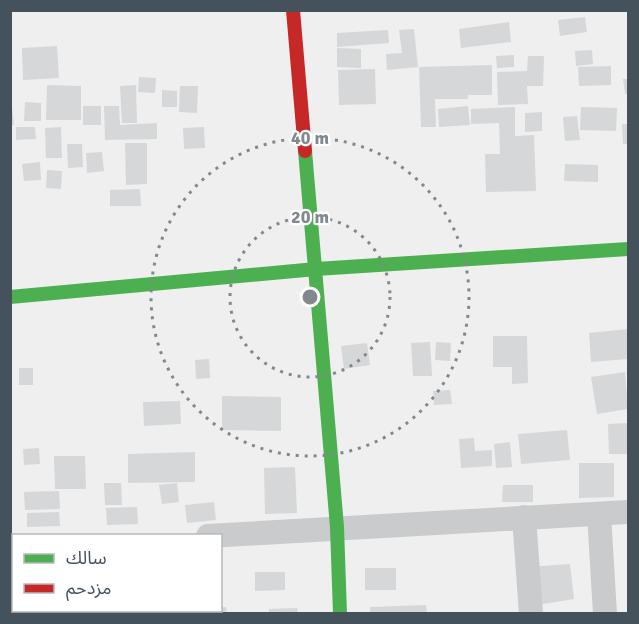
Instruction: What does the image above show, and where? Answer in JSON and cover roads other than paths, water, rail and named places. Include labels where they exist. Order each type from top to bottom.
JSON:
[{"type":"street","points":[[293,10],[337,528],[340,614]]},
{"type":"street","points":[[10,297],[316,268],[628,249]]},
{"type":"street","points":[[222,535],[628,513]]},
{"type":"street","points":[[599,514],[605,614]]},
{"type":"street","points":[[524,517],[531,614]]}]
